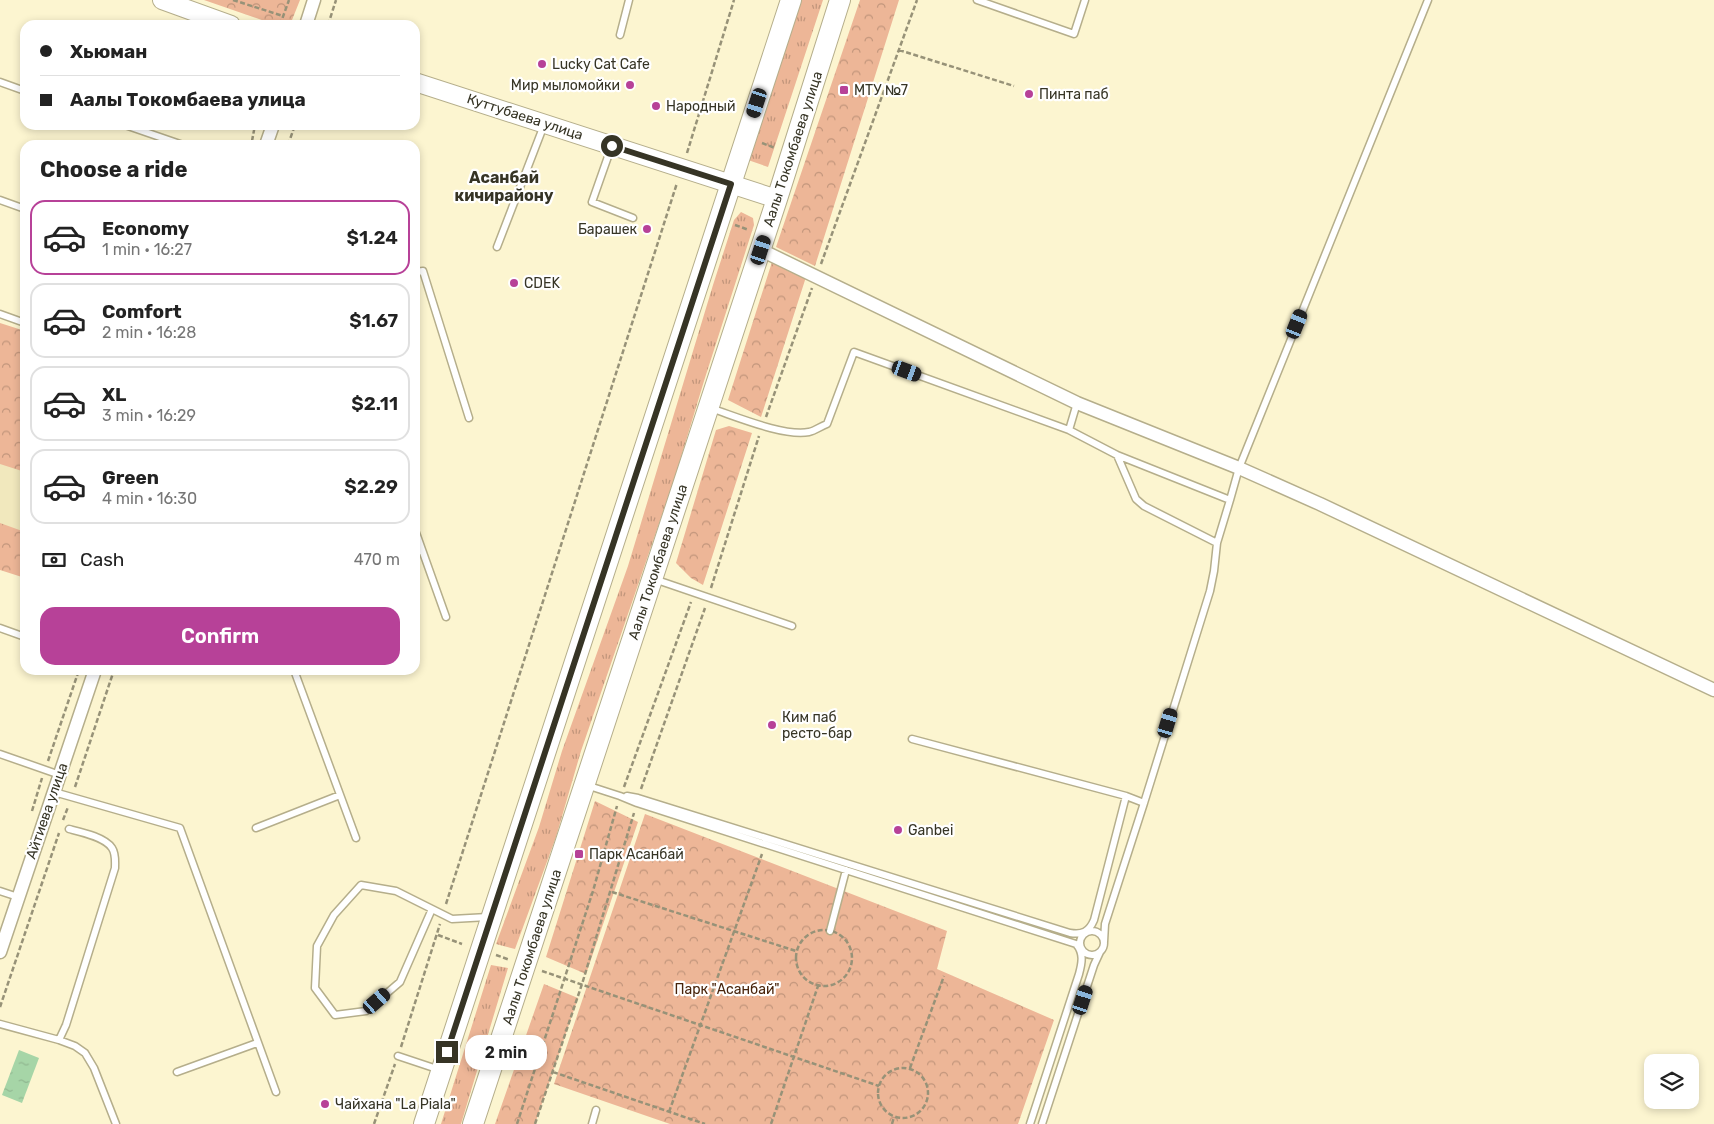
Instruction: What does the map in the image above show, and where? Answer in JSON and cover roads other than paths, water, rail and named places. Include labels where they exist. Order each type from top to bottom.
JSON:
[{"type":"main road","points":[[162,0],[217,20]]},
{"type":"main road","points":[[424,1124],[791,0]]},
{"type":"main road","name":"Аалы Токомбаева улица","points":[[474,1124],[761,250],[840,0]]},
{"type":"main road","name":"Куттубаева улица","points":[[420,84],[777,199]]},
{"type":"street","points":[[308,20],[314,0]]},
{"type":"street","points":[[761,250],[1076,403],[1239,468],[1320,504],[1714,690]]},
{"type":"street","name":"Айтиева улица","points":[[0,952],[93,675]]},
{"type":"lane","points":[[620,35],[629,0]]},
{"type":"lane","points":[[977,0],[1074,34],[1085,0]]},
{"type":"lane","points":[[1042,1124],[1094,965],[1104,942],[1105,924],[1210,591],[1218,543],[1239,468],[1428,0]]},
{"type":"lane","points":[[0,82],[20,88]]},
{"type":"lane","points":[[497,247],[545,124]]},
{"type":"lane","points":[[140,130],[168,140]]},
{"type":"lane","points":[[612,146],[592,202],[633,218]]},
{"type":"lane","points":[[0,200],[20,207]]},
{"type":"lane","points":[[420,271],[423,271],[470,418]]},
{"type":"lane","points":[[0,314],[20,321]]},
{"type":"lane","points":[[709,407],[762,426],[792,432],[809,432],[827,424],[854,352],[1069,430],[1117,455],[1230,500]]},
{"type":"lane","points":[[1069,430],[1076,403]]},
{"type":"lane","points":[[1117,455],[1136,499],[1144,506],[1218,543]]},
{"type":"lane","points":[[420,544],[446,617]]},
{"type":"lane","points":[[653,578],[792,626]]},
{"type":"lane","points":[[0,628],[20,635]]},
{"type":"lane","points":[[296,675],[356,838]]},
{"type":"lane","points":[[912,739],[1126,796],[1144,803]]},
{"type":"lane","points":[[0,754],[60,775]]},
{"type":"lane","points":[[585,785],[1070,933],[1098,933],[1104,942]]},
{"type":"lane","points":[[54,792],[180,828],[276,1092]]},
{"type":"lane","points":[[256,828],[340,795]]},
{"type":"lane","points":[[1030,1124],[1079,974],[1081,964],[1079,945],[1081,937],[1091,928],[1094,920],[1126,796]]},
{"type":"lane","points":[[638,801],[846,870],[1067,940],[1076,944],[1090,956],[1100,952]]},
{"type":"lane","points":[[59,1040],[69,1016],[115,868],[112,848],[106,842],[92,835],[69,829]]},
{"type":"lane","points":[[830,931],[846,870]]},
{"type":"lane","points":[[432,909],[400,982],[366,1011],[335,1015],[315,988],[317,946],[334,916],[361,884],[396,891],[443,914],[452,919],[491,917]]},
{"type":"lane","points":[[0,891],[18,897]]},
{"type":"lane","points":[[0,1024],[59,1040],[75,1046],[85,1053],[94,1068],[116,1124]]},
{"type":"lane","points":[[177,1072],[257,1043]]},
{"type":"lane","points":[[398,1056],[441,1070]]},
{"type":"lane","points":[[592,1124],[596,1110]]},
{"type":"water","points":[[19,1050],[39,1058],[22,1103],[2,1095]]},
{"type":"place","name":"Lucky Cat Cafe","points":[[542,64]]},
{"type":"place","name":"Мир мыломойки","points":[[630,85]]},
{"type":"place","name":"МТУ №7","points":[[844,90]]},
{"type":"place","name":"Пинта паб","points":[[1029,94]]},
{"type":"place","name":"Народный","points":[[656,106]]},
{"type":"place","name":"Барашек","points":[[647,229]]},
{"type":"place","name":"CDEK","points":[[514,283]]},
{"type":"place","name":"Ким паб ресто-бар","points":[[772,725]]},
{"type":"place","name":"Ganbei","points":[[898,830]]},
{"type":"place","name":"Парк Асанбай","points":[[579,854]]},
{"type":"place","name":"Чайхана \"La Piala\"","points":[[325,1104]]},
{"type":"district","name":"Асанбай кичирайону","points":[[504,186]]},
{"type":"park label","name":"Парк \"Асанбай\"","points":[[727,989]]}]
